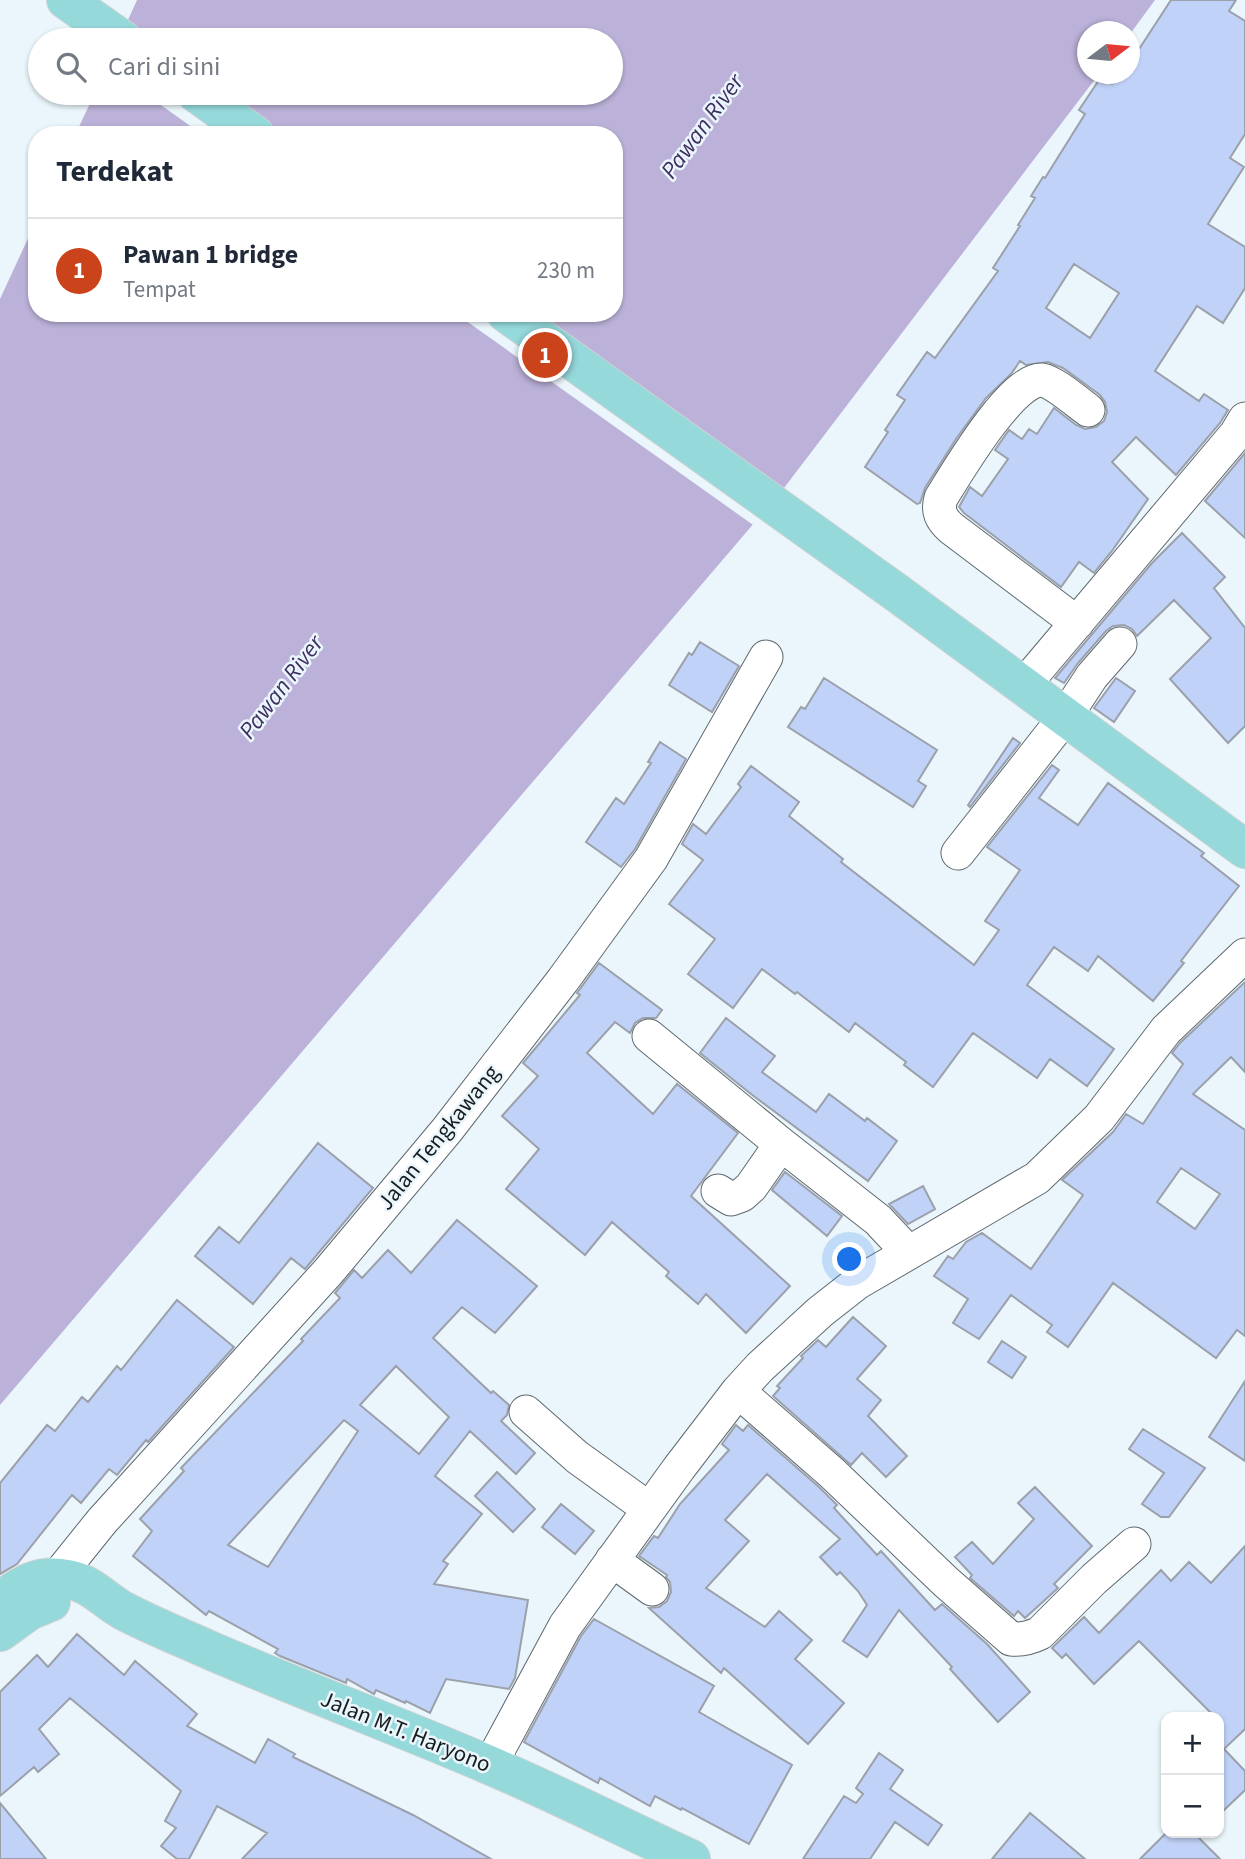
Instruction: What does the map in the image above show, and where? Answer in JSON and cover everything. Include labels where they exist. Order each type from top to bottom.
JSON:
[{"type":"main road","points":[[66,0],[106,28]]},
{"type":"main road","points":[[214,105],[243,126]]},
{"type":"main road","points":[[519,322],[1024,685],[1245,849]]},
{"type":"main road","points":[[0,1601],[30,1581],[50,1576],[69,1586],[61,1600],[40,1605],[0,1632]]},
{"type":"main road","name":"Jalan M.T. Haryono","points":[[69,1586],[260,1672],[490,1765],[691,1859]]},
{"type":"street","points":[[1077,623],[951,528],[944,522],[938,507],[985,429],[1027,385],[1040,380],[1049,382],[1088,410]]},
{"type":"street","points":[[1024,685],[1156,531],[1236,434],[1245,419]]},
{"type":"street","points":[[958,853],[1065,717],[1092,676],[1120,644]]},
{"type":"street","name":"Jalan Tengkawang","points":[[69,1586],[103,1521],[328,1272],[447,1130],[563,980],[651,859],[766,657]]},
{"type":"street","points":[[490,1765],[565,1626],[649,1509],[738,1391],[760,1367],[857,1283],[1037,1178],[1099,1118],[1175,1020],[1245,955]]},
{"type":"street","points":[[649,1036],[878,1220],[908,1252]]},
{"type":"street","points":[[718,1191],[731,1199],[747,1192],[781,1144]]},
{"type":"street","points":[[738,1391],[841,1480],[964,1599],[1011,1639],[1031,1638],[1040,1633],[1134,1544]]},
{"type":"street","points":[[527,1412],[577,1457],[649,1509]]},
{"type":"street","points":[[612,1560],[652,1589]]},
{"type":"water","name":"Pawan River","points":[[137,0],[1155,0],[1140,21],[1077,21],[1077,84],[1091,84],[784,488],[0,1405],[0,299],[28,238],[28,322],[623,322],[623,126],[79,126],[89,105],[623,105],[623,28],[124,28]]},
{"type":"pier","points":[[161,105],[231,105],[260,126],[190,126]]},
{"type":"pier","points":[[468,322],[538,322],[782,496],[756,527]]},
{"type":"building","points":[[1171,0],[1236,0],[1229,11],[1245,21],[1245,134],[1230,158],[1244,167],[1208,224],[1245,247],[1245,288],[1223,323],[1197,306],[1155,371],[1199,401],[1204,394],[1228,410],[1176,475],[1136,437],[1112,462],[1148,499],[1094,573],[1079,562],[1061,587],[959,507],[970,487],[982,496],[1008,459],[995,450],[1009,430],[1022,439],[1029,429],[1037,434],[1054,408],[1085,429],[1096,427],[1104,421],[1107,412],[1100,395],[1063,368],[1048,362],[1026,365],[1020,361],[1011,374],[986,398],[956,439],[925,488],[920,503],[917,504],[865,467],[905,400],[897,395],[927,352],[935,358],[998,271],[993,268],[1035,198],[1031,196],[1085,114],[1079,110],[1096,84],[1140,84],[1140,48]],"holes":[[[1074,264],[1119,293],[1090,338],[1046,308]]]},
{"type":"building","points":[[1245,453],[1245,538],[1205,501]]},
{"type":"building","points":[[1182,533],[1225,577],[1214,588],[1245,628],[1245,726],[1228,743],[1170,679],[1211,638],[1174,600],[1137,636],[1132,629],[1124,625],[1113,626],[1078,663],[1064,683],[1055,678],[1152,563]]},
{"type":"building","points":[[700,642],[739,666],[712,712],[669,685],[689,653],[692,655]]},
{"type":"building","points":[[824,678],[937,750],[918,781],[926,786],[913,807],[788,727],[801,707],[805,709]]},
{"type":"building","points":[[1116,678],[1135,691],[1114,722],[1094,708]]},
{"type":"building","points":[[1013,738],[1020,743],[970,807],[968,805]]},
{"type":"building","points":[[660,742],[686,759],[635,849],[621,867],[586,842],[616,798],[624,804],[651,763],[648,762]]},
{"type":"building","points":[[1052,765],[1059,770],[1039,798],[1078,825],[1108,783],[1204,853],[1201,856],[1239,886],[1153,1001],[1098,956],[1088,971],[1054,947],[1027,985],[1114,1049],[1087,1086],[1050,1059],[1037,1078],[973,1033],[933,1087],[904,1065],[906,1062],[855,1023],[849,1032],[762,969],[733,1008],[688,974],[715,939],[669,904],[703,860],[682,844],[693,824],[706,834],[741,787],[738,784],[751,766],[799,802],[789,816],[843,859],[841,862],[974,965],[999,930],[985,921],[1020,870],[987,847]]},
{"type":"building","points":[[599,963],[662,1010],[656,1018],[643,1018],[635,1023],[630,1033],[615,1022],[587,1053],[653,1114],[677,1084],[738,1133],[691,1196],[790,1286],[746,1333],[706,1294],[698,1304],[666,1276],[669,1272],[612,1222],[585,1255],[506,1189],[539,1149],[502,1116],[538,1076],[523,1063],[580,995],[577,993]]},
{"type":"building","points":[[1245,982],[1245,1072],[1231,1057],[1193,1094],[1245,1130],[1245,1336],[1237,1330],[1216,1358],[1113,1283],[1068,1347],[1047,1332],[1052,1325],[1011,1295],[979,1339],[953,1323],[968,1299],[934,1276],[948,1256],[953,1259],[966,1242],[982,1233],[1031,1269],[1083,1195],[1062,1180],[1113,1132],[1126,1114],[1143,1124],[1183,1064],[1172,1053]],"holes":[[[1181,1168],[1220,1194],[1195,1229],[1157,1202]]]},
{"type":"building","points":[[726,1018],[775,1056],[762,1072],[816,1112],[829,1094],[897,1141],[868,1181],[700,1053]]},
{"type":"building","points":[[318,1143],[373,1188],[305,1269],[291,1258],[253,1304],[195,1256],[219,1227],[239,1243]]},
{"type":"building","points":[[785,1172],[842,1216],[827,1236],[772,1190]]},
{"type":"building","points":[[923,1186],[935,1209],[908,1224],[889,1204]]},
{"type":"building","points":[[457,1220],[537,1286],[495,1333],[462,1307],[433,1338],[491,1393],[493,1391],[509,1405],[507,1415],[501,1421],[535,1453],[516,1474],[470,1431],[435,1476],[482,1514],[443,1561],[448,1564],[434,1584],[528,1600],[515,1678],[509,1689],[446,1679],[430,1713],[406,1701],[405,1703],[376,1690],[374,1694],[347,1679],[346,1683],[280,1656],[275,1653],[278,1649],[209,1611],[206,1615],[133,1556],[152,1531],[140,1519],[184,1471],[181,1468],[303,1341],[301,1339],[340,1298],[335,1293],[354,1270],[362,1278],[388,1250],[411,1273]],"holes":[[[396,1366],[449,1417],[419,1454],[360,1405]],[[344,1420],[358,1431],[268,1567],[228,1545]]]},
{"type":"building","points":[[177,1300],[234,1347],[148,1442],[146,1440],[117,1475],[109,1469],[81,1503],[72,1495],[17,1564],[0,1574],[0,1483],[47,1425],[55,1431],[82,1397],[88,1402],[117,1366],[121,1370]]},
{"type":"building","points":[[853,1317],[886,1346],[857,1379],[881,1400],[868,1416],[907,1456],[886,1477],[862,1453],[851,1465],[773,1396],[780,1388],[777,1386],[803,1358],[801,1356],[818,1340],[826,1347]]},
{"type":"building","points":[[1002,1341],[1026,1357],[1012,1378],[988,1362]]},
{"type":"building","points":[[1245,1381],[1245,1461],[1209,1437]]},
{"type":"building","points":[[736,1425],[743,1431],[748,1425],[819,1487],[837,1505],[834,1508],[877,1555],[881,1551],[935,1610],[942,1604],[987,1644],[1030,1692],[998,1722],[899,1610],[867,1657],[843,1641],[867,1605],[840,1572],[837,1575],[820,1557],[840,1539],[767,1474],[725,1520],[749,1541],[706,1588],[765,1627],[779,1611],[812,1640],[795,1659],[844,1703],[808,1744],[724,1668],[721,1673],[649,1608],[659,1607],[667,1601],[671,1592],[670,1582],[667,1575],[639,1556],[654,1536],[658,1538],[680,1504],[729,1450],[722,1444]]},
{"type":"building","points":[[1143,1429],[1205,1468],[1169,1517],[1161,1517],[1142,1504],[1164,1473],[1129,1449]]},
{"type":"building","points":[[497,1472],[535,1509],[513,1532],[475,1496]]},
{"type":"building","points":[[1035,1487],[1092,1546],[1054,1584],[1058,1588],[1025,1618],[1018,1611],[1014,1616],[970,1578],[972,1575],[955,1557],[972,1542],[993,1564],[1034,1519],[1018,1503]]},
{"type":"building","points":[[561,1504],[594,1531],[575,1554],[542,1527]]},
{"type":"building","points":[[1245,1546],[1245,1729],[1224,1749],[1224,1712],[1210,1712],[1139,1641],[1094,1684],[1066,1654],[1062,1658],[1052,1648],[1084,1617],[1099,1633],[1161,1570],[1171,1581],[1189,1562],[1211,1583]]},
{"type":"building","points":[[594,1619],[714,1686],[699,1712],[792,1765],[749,1844],[655,1796],[650,1806],[600,1778],[598,1783],[524,1742],[581,1636]]},
{"type":"building","points":[[77,1634],[124,1675],[135,1661],[197,1714],[187,1726],[255,1763],[268,1739],[295,1754],[293,1757],[413,1815],[491,1859],[242,1859],[267,1833],[217,1806],[189,1859],[177,1859],[161,1846],[176,1828],[165,1821],[181,1791],[70,1698],[39,1729],[59,1754],[38,1772],[34,1767],[0,1796],[0,1692],[37,1655],[48,1667]]},
{"type":"building","points":[[1224,1749],[1245,1771],[1245,1790],[1224,1810]]},
{"type":"building","points":[[879,1753],[903,1770],[890,1789],[942,1825],[928,1845],[895,1822],[870,1859],[803,1859],[844,1796],[856,1803],[863,1794],[856,1788]]},
{"type":"building","points":[[0,1803],[46,1859],[0,1859]]},
{"type":"building","points":[[1030,1813],[1085,1859],[992,1859]]},
{"type":"building","points":[[1161,1838],[1199,1838],[1220,1859],[1140,1859]]},
{"type":"place","name":"Pawan 1 bridge","points":[[545,355]]}]
